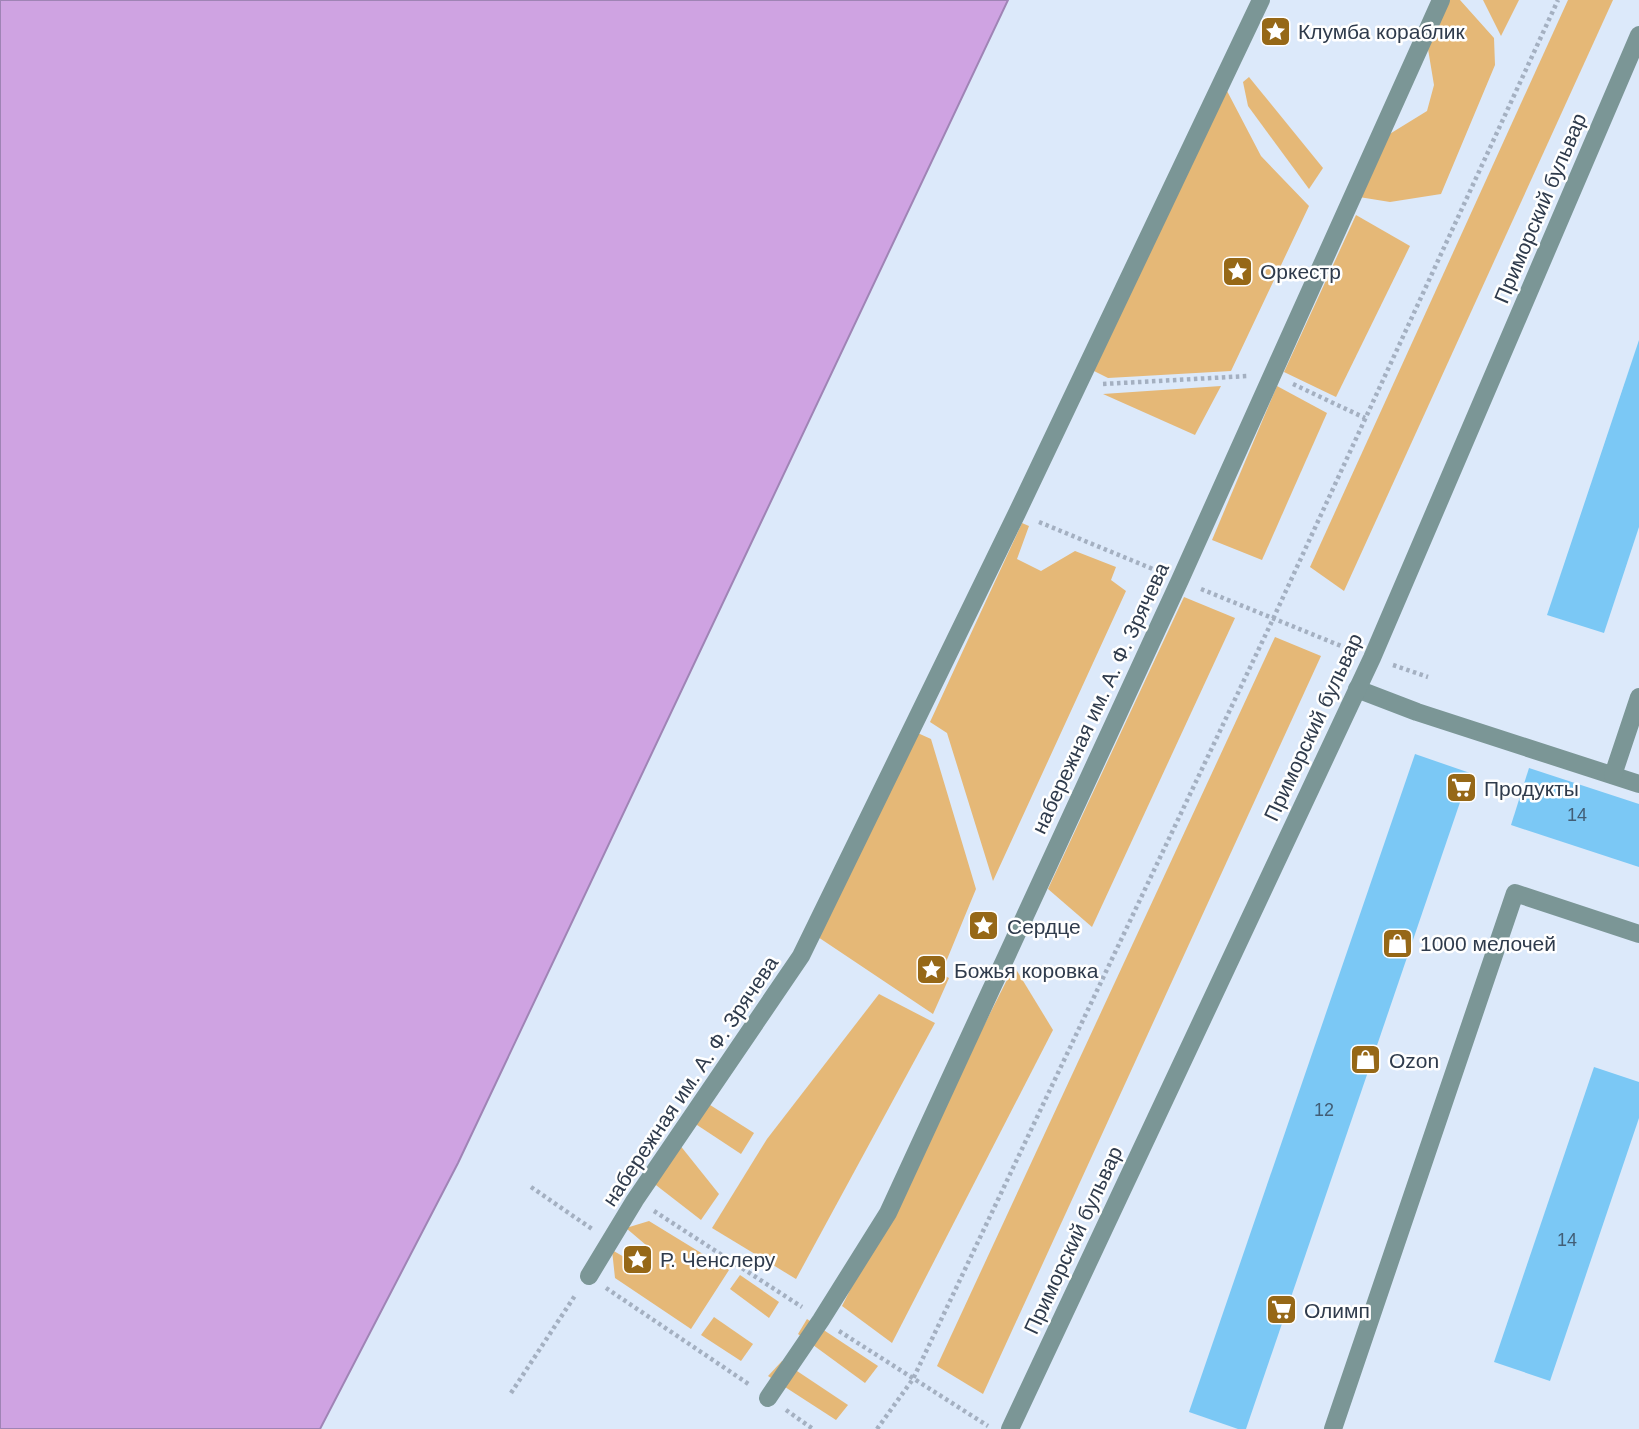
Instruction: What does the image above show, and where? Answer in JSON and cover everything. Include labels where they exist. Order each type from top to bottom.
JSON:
[{"type":"street","name":"набережная им. А. Ф. Зрячева","points":[[589,1276],[635,1200],[801,956],[1017,513],[1261,0]]},
{"type":"street","name":"набережная им. А. Ф. Зрячева","points":[[768,1398],[888,1213],[1180,580],[1441,0]]},
{"type":"street","name":"Приморский бульвар","points":[[1010,1429],[1372,657],[1639,35]]},
{"type":"street","points":[[1357,689],[1417,712],[1639,784]]},
{"type":"street","points":[[1613,775],[1639,697]]},
{"type":"street","points":[[1333,1429],[1516,893],[1639,934]]},
{"type":"path","points":[[877,1429],[913,1379],[1273,618],[1558,0]]},
{"type":"path","points":[[1077,386],[1273,375],[1365,418]]},
{"type":"path","points":[[1017,513],[1273,618],[1428,677]]},
{"type":"path","points":[[531,1187],[565,1212]]},
{"type":"path","points":[[511,1392],[589,1276],[813,1429]]},
{"type":"path","points":[[970,1416],[995,1429]]},
{"type":"shaded area","points":[[0,0],[1008,0],[458,1163],[320,1429],[0,1429]]},
{"type":"shaded area","points":[[1449,0],[1460,0],[1494,38],[1495,65],[1441,194],[1390,202],[1359,197],[1388,135],[1427,111],[1434,85],[1427,43]]},
{"type":"shaded area","points":[[1483,0],[1519,0],[1501,36]]},
{"type":"shaded area","points":[[1568,0],[1613,0],[1344,591],[1310,567]]},
{"type":"shaded area","points":[[1249,77],[1323,168],[1309,189],[1248,106],[1243,82]]},
{"type":"shaded area","points":[[1226,89],[1261,156],[1309,206],[1231,371],[1108,378],[1092,370]]},
{"type":"shaded area","points":[[1356,215],[1410,246],[1336,397],[1284,372]]},
{"type":"shaded area","points":[[1221,386],[1195,435],[1103,394]]},
{"type":"shaded area","points":[[1277,386],[1327,413],[1262,560],[1212,540]]},
{"type":"shaded area","points":[[1022,523],[1029,526],[1017,559],[1041,571],[1075,551],[1116,567],[1111,580],[1126,591],[993,881],[947,733],[930,722]]},
{"type":"shaded area","points":[[1184,597],[1235,618],[1092,927],[1048,889]]},
{"type":"shaded area","points":[[1275,637],[1321,656],[983,1394],[937,1366]]},
{"type":"shaded area","points":[[911,730],[931,739],[976,889],[941,974],[949,978],[933,1014],[812,933]]},
{"type":"shaded area","points":[[1014,966],[1053,1030],[892,1343],[842,1306]]},
{"type":"shaded area","points":[[879,994],[935,1023],[796,1279],[712,1228],[767,1139]]},
{"type":"shaded area","points":[[707,1103],[754,1133],[741,1154],[694,1123]]},
{"type":"shaded area","points":[[679,1144],[719,1194],[701,1220],[652,1182]]},
{"type":"shaded area","points":[[649,1221],[729,1270],[691,1329],[615,1278],[612,1250],[638,1265],[646,1245],[626,1228]]},
{"type":"shaded area","points":[[740,1275],[779,1302],[769,1318],[730,1289]]},
{"type":"shaded area","points":[[714,1317],[753,1344],[741,1361],[701,1335]]},
{"type":"shaded area","points":[[807,1319],[878,1366],[865,1383],[798,1334]]},
{"type":"shaded area","points":[[782,1361],[848,1405],[836,1420],[768,1376]]},
{"type":"building","points":[[1639,340],[1639,527],[1604,633],[1547,615]]},
{"type":"building","points":[[1415,754],[1470,773],[1246,1429],[1238,1429],[1189,1412]]},
{"type":"building","points":[[1529,768],[1639,804],[1639,867],[1511,825]]},
{"type":"building","points":[[1594,1067],[1639,1082],[1639,1118],[1550,1381],[1494,1362]]},
{"type":"place","name":"Клумба кораблик","points":[[1275,31]]},
{"type":"place","name":"Оркестр","points":[[1237,271]]},
{"type":"place","name":"Продукты","points":[[1461,788]]},
{"type":"place","name":"Сердце","points":[[984,926]]},
{"type":"place","name":"1000 мелочей","points":[[1397,943]]},
{"type":"place","name":"Божья коровка","points":[[931,970]]},
{"type":"place","name":"Ozon","points":[[1366,1060]]},
{"type":"place","name":"Р. Ченслеру","points":[[637,1259]]},
{"type":"place","name":"Олимп","points":[[1281,1310]]}]
